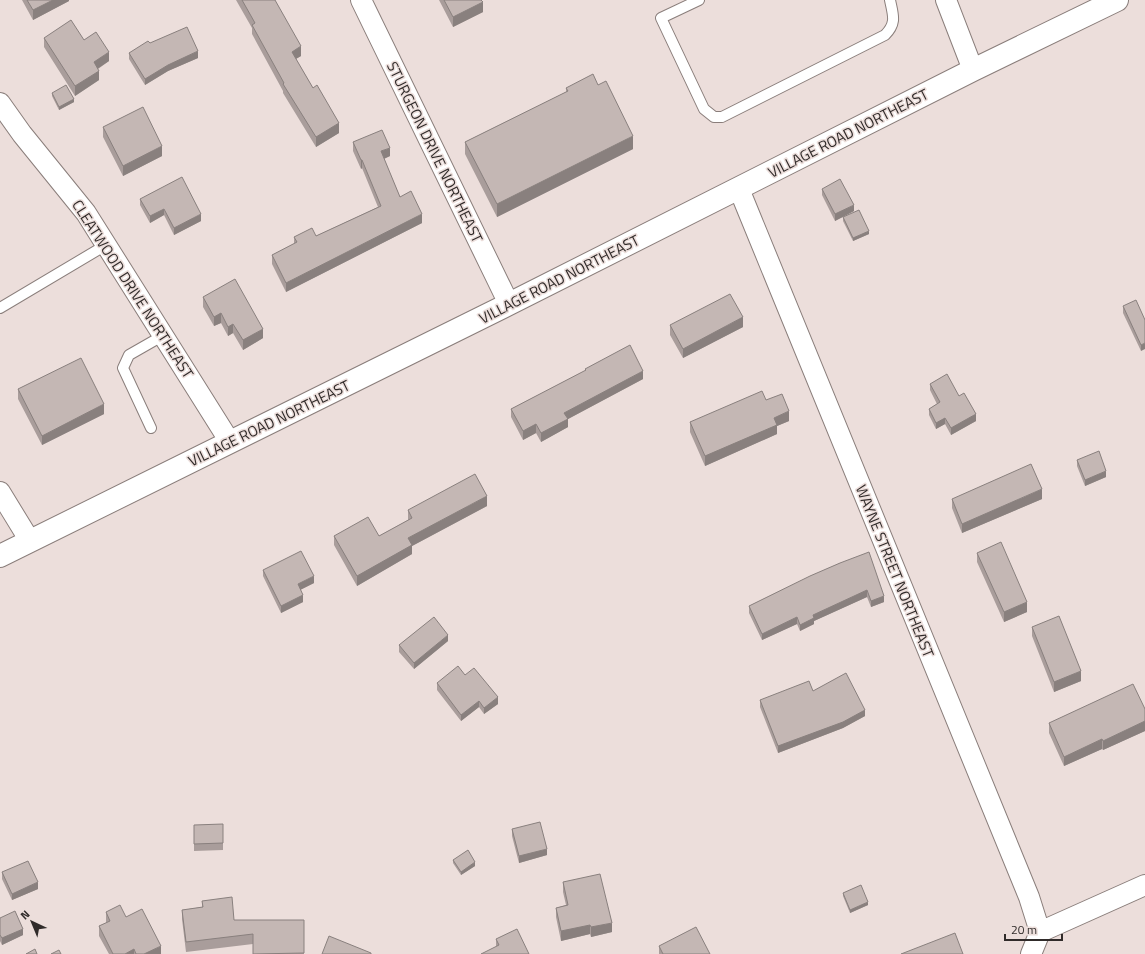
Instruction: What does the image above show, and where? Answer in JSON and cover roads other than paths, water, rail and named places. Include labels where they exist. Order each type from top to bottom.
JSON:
[{"type":"main road","name":"VILLAGE ROAD NORTHEAST","points":[[0,556],[509,304],[973,70],[1117,0]]},
{"type":"street","name":"STURGEON DRIVE NORTHEAST","points":[[361,0],[509,304]]},
{"type":"street","points":[[946,0],[973,70]]},
{"type":"street","name":"CLEATWOOD DRIVE NORTHEAST","points":[[0,102],[22,134],[86,213],[230,442]]},
{"type":"street","name":"WAYNE STREET NORTHEAST","points":[[738,189],[1026,889],[1040,932]]},
{"type":"street","points":[[0,492],[30,541]]},
{"type":"street","points":[[1031,954],[1040,932],[1145,884]]},
{"type":"lane","points":[[699,0],[662,18],[704,109],[714,117],[722,117],[885,35],[891,29],[894,19],[890,0]]},
{"type":"lane","points":[[0,308],[106,245]]},
{"type":"lane","points":[[151,428],[123,368],[129,355],[164,335]]}]
